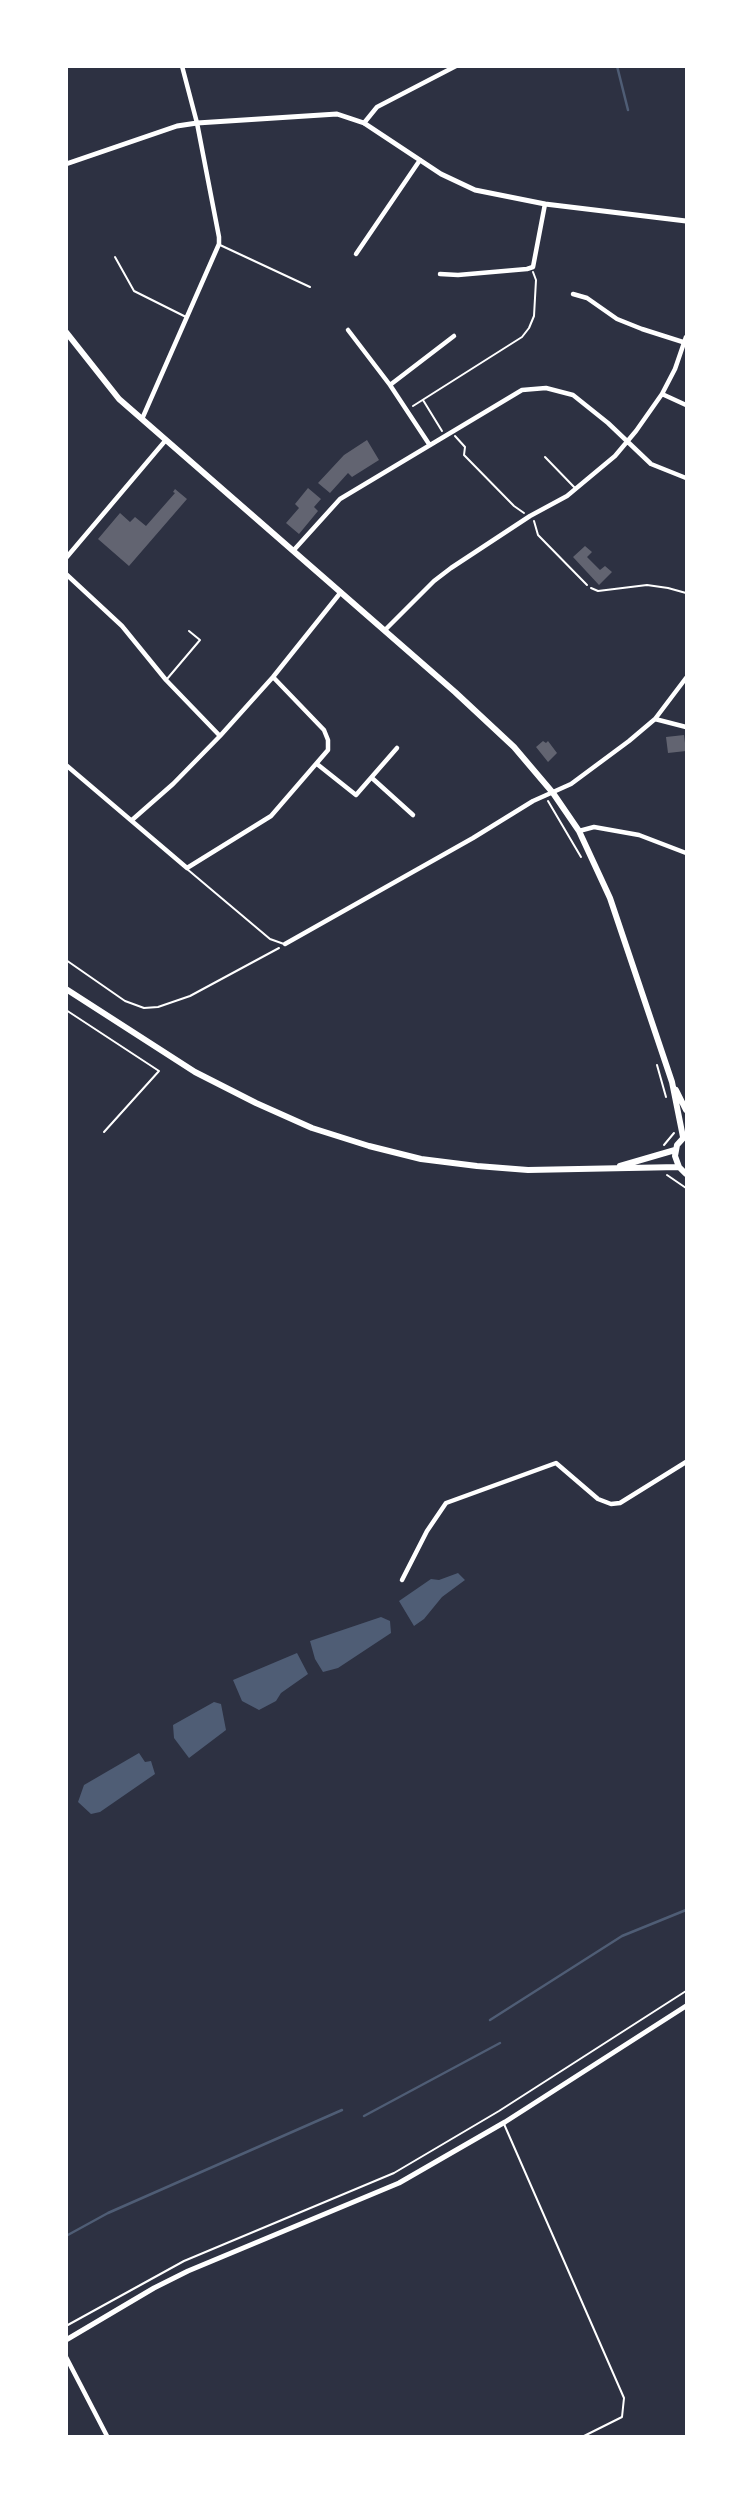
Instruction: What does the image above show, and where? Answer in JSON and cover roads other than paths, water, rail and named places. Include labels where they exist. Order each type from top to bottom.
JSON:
[{"type":"main road","points":[[66,332],[119,399],[141,420],[494,727],[553,793],[579,831],[610,898],[672,1082],[685,1136],[675,1150],[608,1169]]},
{"type":"main road","points":[[66,989],[195,1072],[312,1128],[369,1146],[421,1158],[527,1170],[679,1167]]},
{"type":"main road","points":[[672,1082],[687,1110]]},
{"type":"main road","points":[[675,1150],[679,1167],[687,1174]]},
{"type":"street","points":[[141,420],[219,244],[197,122],[182,66]]},
{"type":"street","points":[[364,123],[377,107],[456,66]]},
{"type":"street","points":[[66,163],[177,126],[197,122],[337,114],[364,123],[441,174],[475,190],[545,204],[687,221]]},
{"type":"street","points":[[356,254],[420,160]]},
{"type":"street","points":[[440,274],[458,275],[531,268],[535,265],[545,204]]},
{"type":"street","points":[[385,630],[434,581],[530,516],[567,496],[602,468],[662,394],[686,341],[617,319],[587,298],[573,294]]},
{"type":"street","points":[[348,330],[390,385],[429,444]]},
{"type":"street","points":[[390,385],[454,336]]},
{"type":"street","points":[[293,551],[340,499],[522,390],[546,388],[573,395],[651,464],[687,478]]},
{"type":"street","points":[[662,394],[687,405]]},
{"type":"street","points":[[66,558],[165,441]]},
{"type":"street","points":[[66,574],[122,626],[166,680],[220,736]]},
{"type":"street","points":[[132,820],[173,785],[220,736],[273,677],[341,593]]},
{"type":"street","points":[[66,765],[187,868],[271,816],[327,750],[327,735],[273,677]]},
{"type":"street","points":[[285,944],[545,796],[571,785],[655,719],[687,678]]},
{"type":"street","points":[[655,719],[687,727]]},
{"type":"street","points":[[317,764],[356,795],[397,748]]},
{"type":"street","points":[[372,778],[413,815]]},
{"type":"street","points":[[579,831],[594,827],[639,835],[687,853]]},
{"type":"street","points":[[402,1580],[427,1531],[446,1503],[556,1463],[598,1499],[611,1504],[620,1503],[687,1462]]},
{"type":"street","points":[[66,2340],[188,2271],[399,2183],[503,2123],[687,2006]]},
{"type":"street","points":[[66,2357],[107,2437]]},
{"type":"lane","points":[[219,244],[310,287]]},
{"type":"lane","points":[[115,257],[134,292],[187,317]]},
{"type":"lane","points":[[545,457],[576,489]]},
{"type":"lane","points":[[591,589],[598,591],[647,585],[687,593]]},
{"type":"lane","points":[[166,680],[200,640],[189,631]]},
{"type":"lane","points":[[187,868],[270,939],[285,944]]},
{"type":"lane","points":[[66,1010],[159,1071],[104,1132]]},
{"type":"lane","points":[[503,2123],[624,2398],[622,2417],[584,2437]]},
{"type":"water","points":[[458,1573],[465,1580],[442,1597],[424,1619],[414,1626],[399,1601],[431,1579],[439,1580]]},
{"type":"water","points":[[381,1617],[390,1621],[391,1633],[338,1668],[323,1672],[315,1659],[310,1641]]},
{"type":"water","points":[[297,1653],[308,1674],[281,1693],[276,1701],[259,1710],[242,1701],[233,1680]]},
{"type":"water","points":[[214,1702],[221,1704],[226,1730],[189,1758],[174,1738],[173,1725]]},
{"type":"water","points":[[139,1753],[145,1762],[151,1761],[155,1774],[100,1812],[91,1814],[78,1802],[84,1785]]},
{"type":"waterway","points":[[617,66],[628,110]]},
{"type":"waterway","points":[[490,2020],[622,1936],[686,1910]]},
{"type":"waterway","points":[[364,2116],[500,2043]]},
{"type":"waterway","points":[[66,2236],[108,2213],[342,2110]]}]
